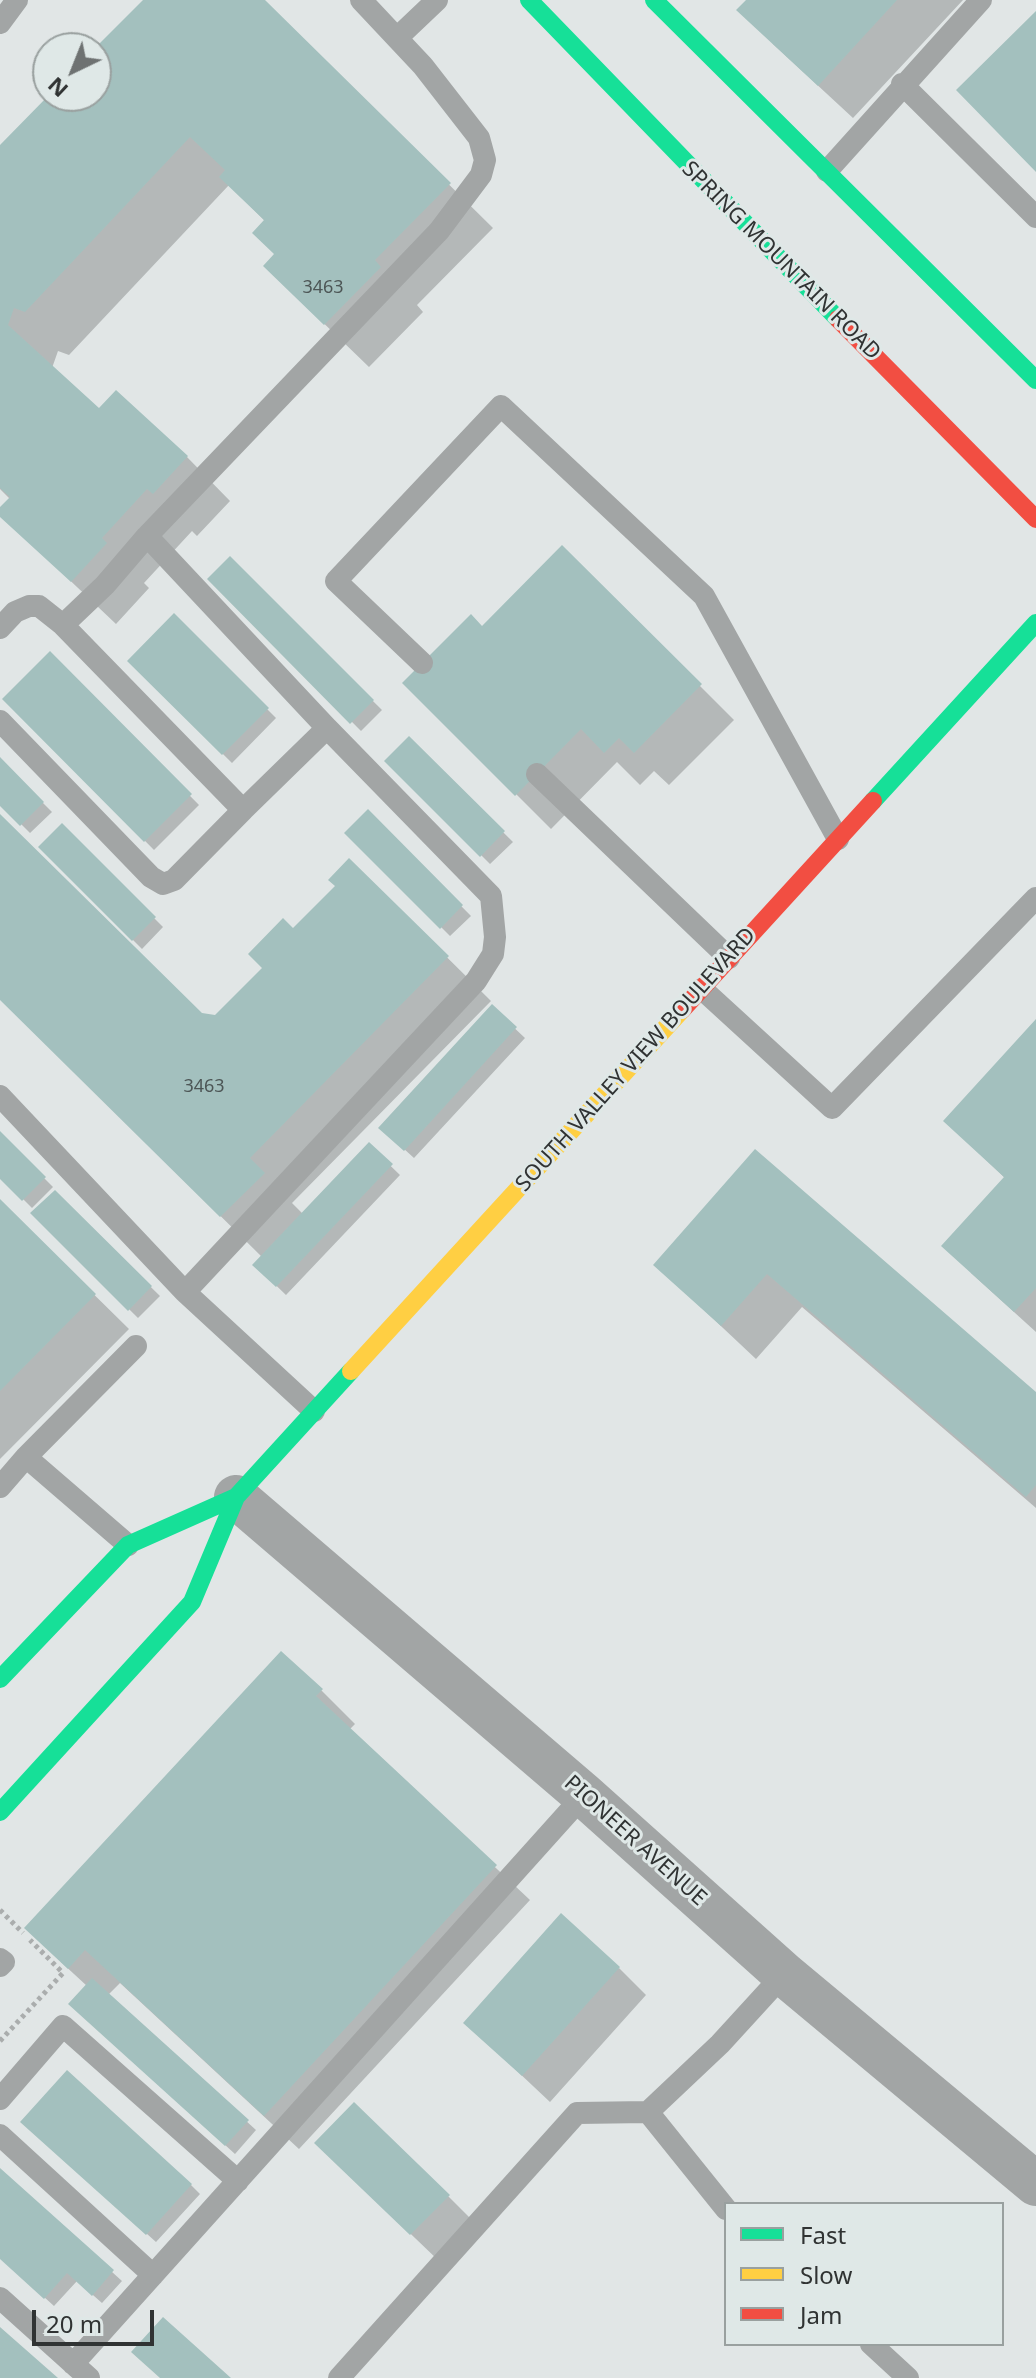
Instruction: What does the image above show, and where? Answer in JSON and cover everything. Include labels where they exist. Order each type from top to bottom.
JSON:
[{"type":"main road","name":"SPRING MOUNTAIN ROAD","points":[[529,0],[702,181],[1036,519]]},
{"type":"main road","points":[[654,0],[1036,380]]},
{"type":"main road","name":"SOUTH VALLEY VIEW BOULEVARD","points":[[0,1812],[192,1602],[236,1497],[838,839],[1020,652],[1036,623]]},
{"type":"main road","name":"SOUTH VALLEY VIEW BOULEVARD","points":[[0,1679],[128,1545],[236,1497]]},
{"type":"street","name":"PIONEER AVENUE","points":[[236,1497],[584,1795],[784,1974],[1036,2184]]},
{"type":"lane","points":[[0,23],[17,0]]},
{"type":"lane","points":[[63,625],[105,585],[147,536],[439,231],[481,175],[485,160],[479,138],[423,66],[361,0]]},
{"type":"lane","points":[[397,38],[437,0]]},
{"type":"lane","points":[[827,171],[902,84],[981,0]]},
{"type":"lane","points":[[902,84],[1036,217]]},
{"type":"lane","points":[[422,663],[336,581],[501,406],[704,596],[838,839]]},
{"type":"lane","points":[[147,536],[327,728],[491,896],[495,937],[493,954],[476,981],[185,1292]]},
{"type":"lane","points":[[0,628],[15,612],[29,606],[39,606],[63,625],[243,810]]},
{"type":"lane","points":[[0,721],[151,877],[163,884],[174,880],[327,728]]},
{"type":"lane","points":[[537,774],[729,958]]},
{"type":"lane","points":[[702,989],[832,1108],[1036,898]]},
{"type":"lane","points":[[0,1096],[185,1292],[314,1411]]},
{"type":"lane","points":[[0,1487],[136,1346]]},
{"type":"lane","points":[[26,1457],[128,1545]]},
{"type":"lane","points":[[0,2298],[81,2371],[153,2275],[584,1795]]},
{"type":"lane","points":[[0,1959],[4,1962],[0,1966]]},
{"type":"lane","points":[[339,2378],[577,2113],[648,2112],[720,2044],[784,1974]]},
{"type":"lane","points":[[0,2099],[63,2026],[238,2181]]},
{"type":"lane","points":[[648,2112],[724,2207]]},
{"type":"lane","points":[[0,2135],[153,2275]]},
{"type":"lane","points":[[873,2346],[908,2378]]},
{"type":"building","points":[[143,0],[265,0],[451,183],[375,260],[381,267],[324,325],[263,266],[274,254],[252,233],[264,220],[219,177],[225,170],[190,137],[25,312],[14,308],[8,325],[99,408],[116,390],[188,456],[153,494],[147,489],[102,538],[107,543],[71,582],[0,517],[0,507],[10,497],[0,488],[0,145],[32,112],[112,112],[111,32]]},
{"type":"building","points":[[746,0],[897,0],[818,86],[736,10]]},
{"type":"building","points":[[1036,11],[1036,172],[956,90]]},
{"type":"building","points":[[562,545],[702,684],[634,753],[619,738],[604,753],[581,729],[515,796],[402,683],[471,614],[482,626]]},
{"type":"building","points":[[230,556],[374,700],[350,724],[207,579]]},
{"type":"building","points":[[174,613],[269,708],[222,755],[127,661]]},
{"type":"building","points":[[50,651],[192,794],[144,842],[2,699]]},
{"type":"building","points":[[409,736],[505,831],[480,857],[384,761]]},
{"type":"building","points":[[0,757],[44,802],[20,826],[0,806]]},
{"type":"building","points":[[368,809],[463,905],[440,929],[344,833]]},
{"type":"building","points":[[0,814],[202,1013],[215,1015],[262,968],[248,954],[283,918],[293,928],[335,886],[328,880],[349,858],[449,956],[250,1158],[265,1173],[220,1217],[0,1000]]},
{"type":"building","points":[[62,823],[156,917],[132,941],[38,847]]},
{"type":"building","points":[[492,1004],[517,1027],[404,1151],[378,1128]]},
{"type":"building","points":[[1036,1019],[1036,1288],[1014,1312],[941,1246],[1004,1177],[943,1121]]},
{"type":"building","points":[[0,1131],[46,1177],[22,1201],[0,1179]]},
{"type":"building","points":[[369,1142],[393,1164],[276,1287],[252,1265]]},
{"type":"building","points":[[755,1149],[1036,1392],[1036,1485],[1026,1497],[767,1274],[721,1326],[653,1265]]},
{"type":"building","points":[[55,1190],[152,1286],[128,1311],[30,1213]]},
{"type":"building","points":[[0,1199],[96,1294],[0,1391]]},
{"type":"building","points":[[281,1651],[323,1689],[316,1696],[497,1865],[264,2116],[85,1950],[68,1969],[24,1928]]},
{"type":"building","points":[[561,1913],[620,1967],[522,2076],[463,2023]]},
{"type":"building","points":[[92,1978],[249,2120],[225,2146],[68,2004]]},
{"type":"building","points":[[67,2070],[192,2184],[146,2235],[20,2122]]},
{"type":"building","points":[[354,2102],[450,2195],[410,2235],[314,2143]]},
{"type":"building","points":[[0,2168],[114,2270],[92,2296],[67,2273],[44,2299],[0,2259]]},
{"type":"building","points":[[163,2317],[231,2378],[160,2378],[131,2352]]},
{"type":"building","points":[[0,2327],[58,2378],[0,2378]]},
{"type":"traffic: fast","points":[[529,0],[838,319]]},
{"type":"traffic: fast","points":[[654,0],[1036,380]]},
{"type":"traffic: fast","points":[[873,801],[1036,623]]},
{"type":"traffic: fast","points":[[0,1812],[192,1602],[236,1497],[351,1371]]},
{"type":"traffic: fast","points":[[0,1679],[128,1545],[236,1497]]},
{"type":"traffic: slow","points":[[351,1371],[682,1010]]},
{"type":"traffic: jam","points":[[838,319],[1036,519]]},
{"type":"traffic: jam","points":[[682,1010],[873,801]]}]
